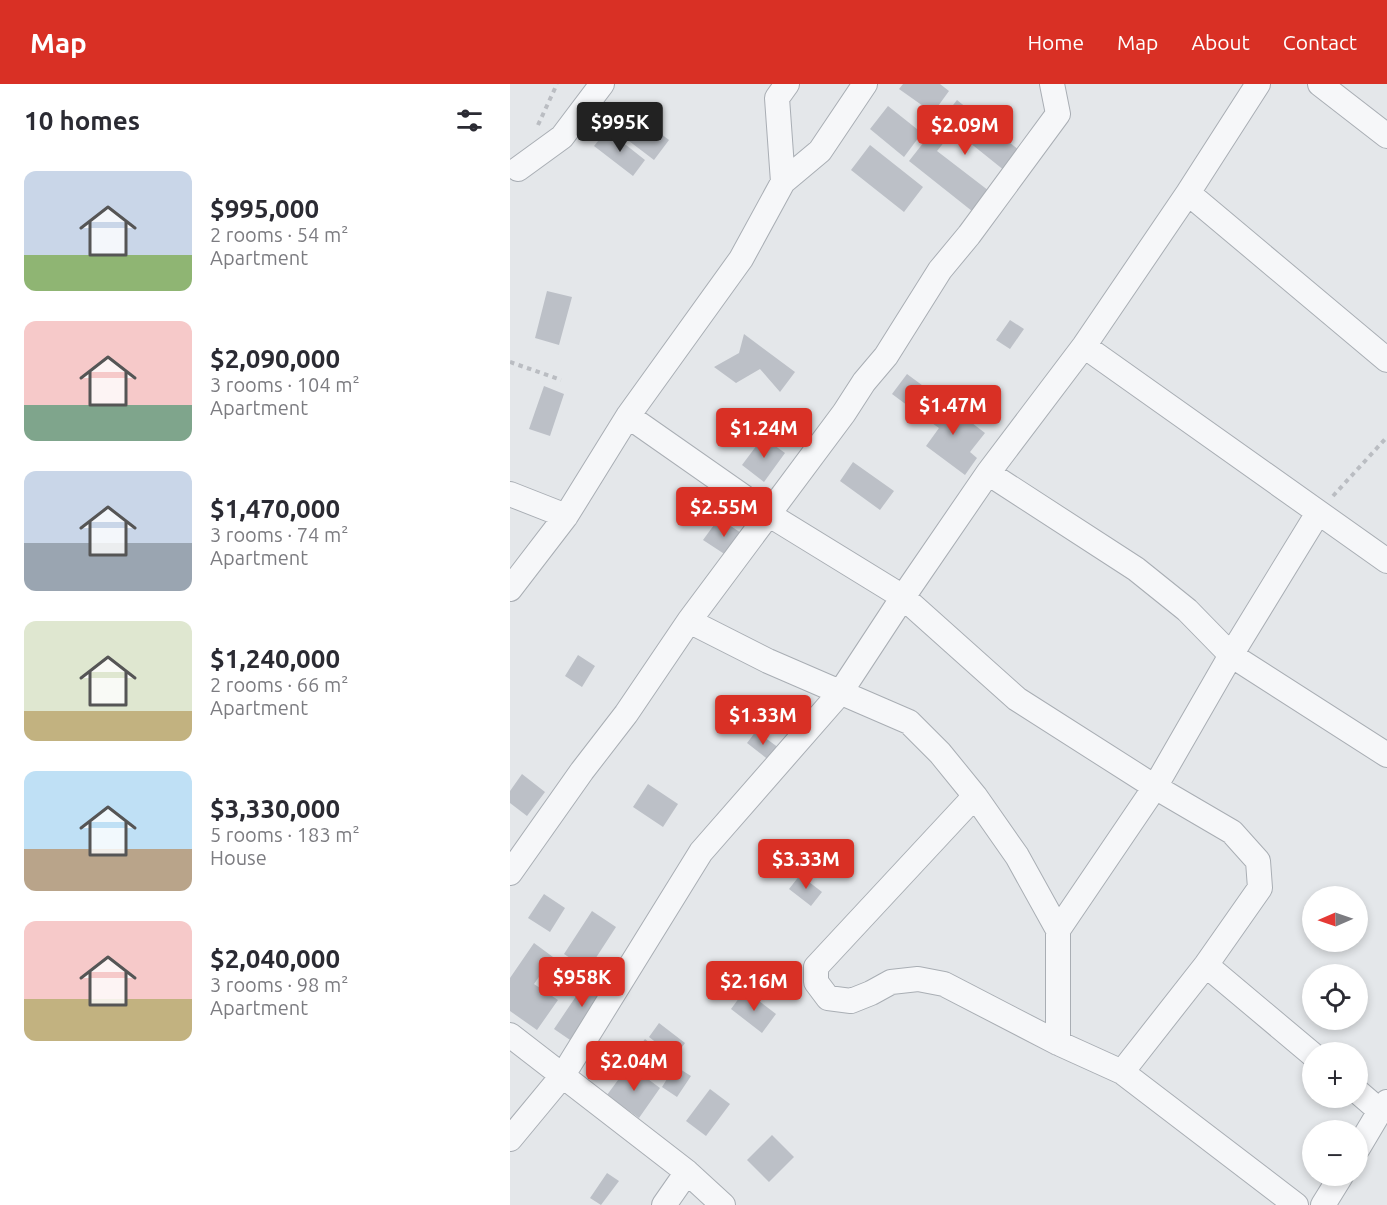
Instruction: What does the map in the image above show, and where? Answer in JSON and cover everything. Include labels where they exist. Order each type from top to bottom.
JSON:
[{"type":"street","points":[[518,170],[562,137],[602,84]]},
{"type":"street","points":[[783,182],[777,98],[787,84]]},
{"type":"street","points":[[510,589],[566,516],[627,416],[741,259],[783,182],[820,151],[865,84]]},
{"type":"street","points":[[510,873],[582,771],[626,714],[689,621],[844,413],[864,382],[886,356],[940,270],[969,235],[1059,114],[1052,84]]},
{"type":"street","points":[[510,1139],[563,1075],[701,852],[840,693],[988,473],[1084,346],[1188,193],[1258,84]]},
{"type":"street","points":[[1320,84],[1387,136]]},
{"type":"street","points":[[1188,193],[1387,360]]},
{"type":"street","points":[[1084,346],[1387,561]]},
{"type":"street","points":[[627,416],[768,514],[903,597],[1017,699],[1155,787],[1232,832],[1258,861],[1260,888],[1206,965],[1122,1072]]},
{"type":"street","points":[[988,473],[1136,569],[1186,610],[1231,655],[1387,755]]},
{"type":"street","points":[[510,494],[566,516]]},
{"type":"street","points":[[1058,930],[1155,787],[1231,655],[1318,513]]},
{"type":"street","points":[[689,621],[768,661],[909,722],[940,753],[975,796],[1017,856],[1058,930],[1059,1043]]},
{"type":"street","points":[[975,796],[816,967],[816,982],[828,998],[851,1001],[891,982],[918,980],[944,984],[1059,1043],[1122,1072],[1296,1205]]},
{"type":"street","points":[[1206,965],[1302,1046]]},
{"type":"street","points":[[510,1035],[687,1172],[723,1205]]},
{"type":"street","points":[[1368,1098],[1384,1107],[1368,1132]]},
{"type":"street","points":[[664,1205],[687,1172]]},
{"type":"street","points":[[1323,1205],[1335,1186]]},
{"type":"path","points":[[510,362],[561,380]]},
{"type":"path","points":[[1318,513],[1387,437]]},
{"type":"building","points":[[903,84],[940,84],[949,91],[933,113],[899,89]]},
{"type":"building","points":[[957,100],[1025,155],[1010,175],[954,130],[937,151],[993,194],[977,215],[909,161]]},
{"type":"building","points":[[888,106],[922,133],[904,157],[870,129]]},
{"type":"building","points":[[644,121],[669,140],[654,160],[629,141]]},
{"type":"building","points":[[607,130],[645,160],[633,176],[594,146]]},
{"type":"building","points":[[870,145],[923,187],[904,212],[851,170]]},
{"type":"building","points":[[547,291],[572,297],[559,345],[535,338]]},
{"type":"building","points":[[1010,320],[1024,329],[1010,349],[996,340]]},
{"type":"building","points":[[744,334],[795,372],[780,392],[760,369],[736,383],[714,367],[739,353]]},
{"type":"building","points":[[907,374],[934,394],[919,414],[892,394]]},
{"type":"building","points":[[544,386],[564,394],[550,436],[529,429]]},
{"type":"building","points":[[937,396],[985,433],[970,452],[977,458],[965,475],[926,446],[939,428],[922,416]]},
{"type":"building","points":[[763,437],[785,453],[764,482],[742,465]]},
{"type":"building","points":[[853,462],[894,491],[880,510],[840,481]]},
{"type":"building","points":[[719,518],[744,535],[729,557],[703,540]]},
{"type":"building","points":[[578,655],[595,666],[582,687],[565,676]]},
{"type":"building","points":[[756,731],[779,748],[770,761],[747,743]]},
{"type":"building","points":[[522,774],[545,792],[527,816],[510,803],[510,791]]},
{"type":"building","points":[[648,784],[678,804],[663,827],[633,807]]},
{"type":"building","points":[[800,875],[822,892],[811,906],[789,889]]},
{"type":"building","points":[[544,894],[565,908],[550,932],[528,918]]},
{"type":"building","points":[[592,911],[616,927],[588,970],[564,954]]},
{"type":"building","points":[[534,943],[553,957],[534,984],[558,1000],[537,1030],[510,1011],[510,978]]},
{"type":"building","points":[[591,974],[611,987],[573,1042],[554,1029]]},
{"type":"building","points":[[745,990],[776,1014],[762,1033],[731,1009]]},
{"type":"building","points":[[659,1023],[685,1043],[675,1057],[649,1037]]},
{"type":"building","points":[[645,1039],[661,1052],[650,1066],[634,1053]]},
{"type":"building","points":[[629,1065],[660,1088],[639,1118],[607,1095]]},
{"type":"building","points":[[675,1066],[691,1076],[677,1097],[662,1087]]},
{"type":"building","points":[[710,1089],[730,1104],[706,1136],[686,1121]]},
{"type":"building","points":[[772,1135],[794,1157],[769,1182],[747,1160]]},
{"type":"building","points":[[607,1173],[619,1181],[601,1205],[590,1198]]}]
